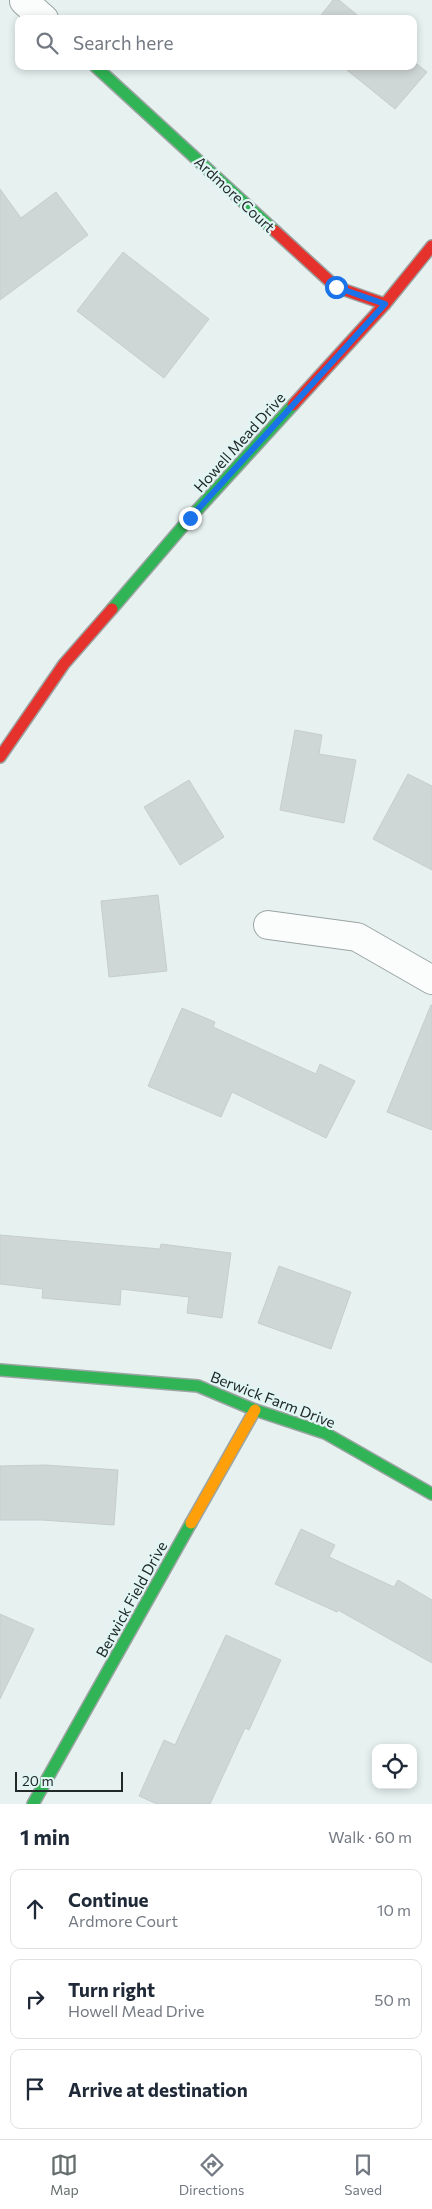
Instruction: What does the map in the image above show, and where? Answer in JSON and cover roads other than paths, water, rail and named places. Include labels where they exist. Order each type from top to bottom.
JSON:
[{"type":"street","points":[[24,1],[40,15]]},
{"type":"street","name":"Ardmore Court","points":[[99,70],[336,287],[385,304]]},
{"type":"street","name":"Howell Mead Drive","points":[[0,757],[64,664],[190,518],[385,304],[432,246]]},
{"type":"street","points":[[268,925],[357,937],[432,980]]},
{"type":"street","name":"Berwick Farm Drive","points":[[0,1370],[198,1386],[255,1410],[325,1434],[432,1494]]},
{"type":"street","name":"Berwick Field Drive","points":[[33,1804],[255,1410]]}]
